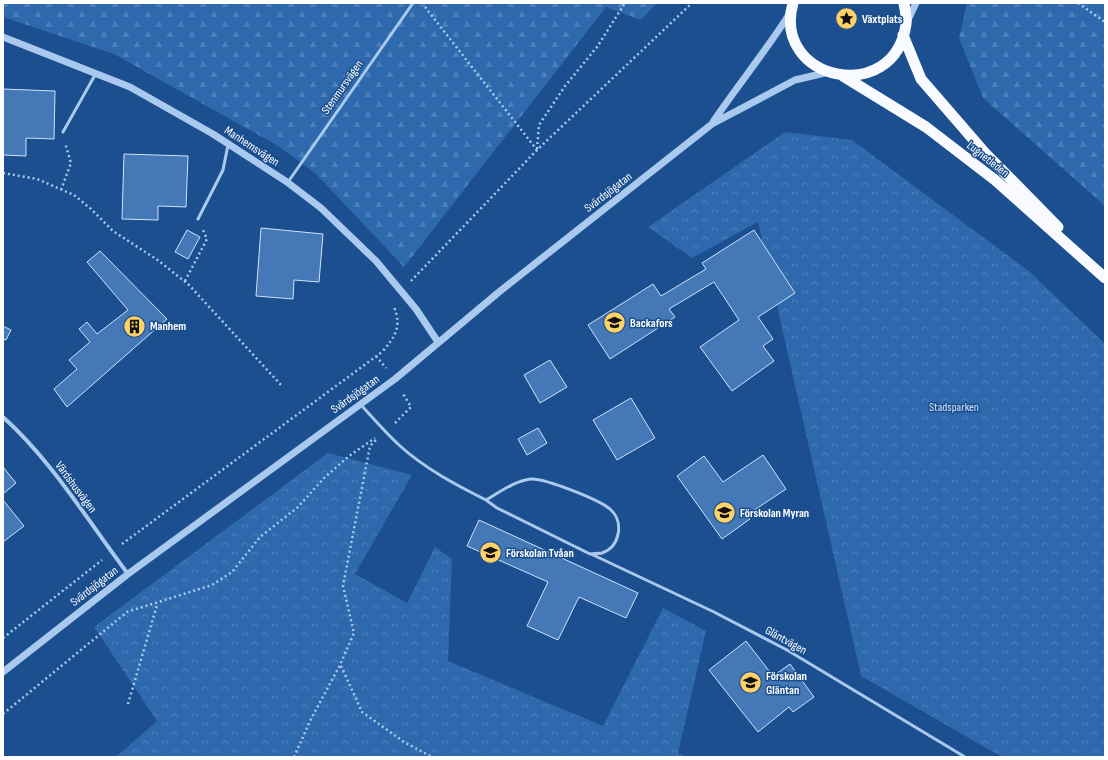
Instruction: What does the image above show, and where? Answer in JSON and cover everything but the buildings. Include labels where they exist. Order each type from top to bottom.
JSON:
[{"type":"highway","points":[[791,8],[792,36],[803,56],[821,70],[843,76],[866,74],[886,63],[900,45],[903,35],[906,24],[904,3]]},
{"type":"highway","name":"Lugnetleden","points":[[903,35],[921,79],[985,153],[1105,274]]},
{"type":"highway","name":"Lugnetleden","points":[[843,76],[926,127],[995,180],[1105,278]]},
{"type":"street","points":[[906,24],[916,3]]},
{"type":"street","name":"Svärdsjögatan","points":[[712,124],[739,84],[770,46],[791,8]]},
{"type":"street","name":"Manhemsvägen","points":[[3,37],[130,87],[228,143],[287,182],[321,208],[350,235],[402,291],[438,342]]},
{"type":"street","name":"Svärdsjögatan","points":[[3,672],[128,574],[395,379],[438,342],[712,124],[795,80],[829,72]]},
{"type":"street","name":"Värdshusvägen","points":[[3,417],[14,427],[56,476],[128,574]]},
{"type":"lane","name":"Stenmursvägen","points":[[287,182],[413,3]]},
{"type":"lane","points":[[62,132],[96,73]]},
{"type":"lane","points":[[198,218],[223,170],[228,143]]},
{"type":"lane","name":"Gläntvägen","points":[[361,405],[400,446],[436,472],[504,511],[590,554],[714,612],[787,650],[965,757]]},
{"type":"lane","points":[[486,500],[514,484],[531,479],[550,481],[590,498],[611,510],[618,523],[618,535],[613,545],[602,553],[590,554]]},
{"type":"path","points":[[422,3],[537,150]]},
{"type":"path","points":[[537,150],[539,125],[565,86],[597,47],[625,3]]},
{"type":"path","points":[[3,638],[112,552],[382,352],[393,340],[398,330],[397,316],[392,304],[402,291],[537,150],[692,3]]},
{"type":"path","points":[[1078,3],[1105,22]]},
{"type":"path","points":[[61,190],[71,163],[62,132]]},
{"type":"path","points":[[3,172],[37,179],[74,195],[91,209],[113,231],[159,261],[185,281],[282,386]]},
{"type":"path","points":[[185,281],[207,238],[198,218]]},
{"type":"path","points":[[294,757],[311,720],[340,666],[354,633],[343,586],[370,446],[411,407],[395,379]]},
{"type":"path","points":[[3,714],[127,612],[212,586],[232,572],[260,537],[298,507],[324,478],[349,456],[386,432]]},
{"type":"path","points":[[128,704],[157,604]]},
{"type":"path","points":[[340,666],[362,712],[404,742],[432,757]]},
{"type":"green space","points":[[3,3],[657,3],[641,20],[606,7],[404,267],[315,173],[278,146],[114,54],[3,17]]},
{"type":"green space","points":[[967,3],[1062,3],[1105,29],[1105,206],[983,98],[959,38]]},
{"type":"green space","points":[[1062,3],[1105,3],[1105,29]]},
{"type":"green space","name":"Stadsparken","points":[[785,132],[852,140],[1030,272],[1105,344],[1105,757],[1002,757],[861,676],[758,222],[692,258],[648,227]]},
{"type":"green space","points":[[328,453],[412,475],[355,574],[407,603],[435,547],[452,559],[448,661],[603,726],[663,608],[706,631],[678,753],[686,757],[116,757],[157,721],[94,627]]},
{"type":"place","name":"Växtplats","points":[[847,19]]},
{"type":"place","name":"Backafors","points":[[615,323]]},
{"type":"place","name":"Manhem","points":[[134,326]]},
{"type":"place","name":"Förskolan Myran","points":[[725,513]]},
{"type":"place","name":"Förskolan Tvåan","points":[[491,553]]},
{"type":"place","name":"Förskolan Gläntan","points":[[750,683]]}]
